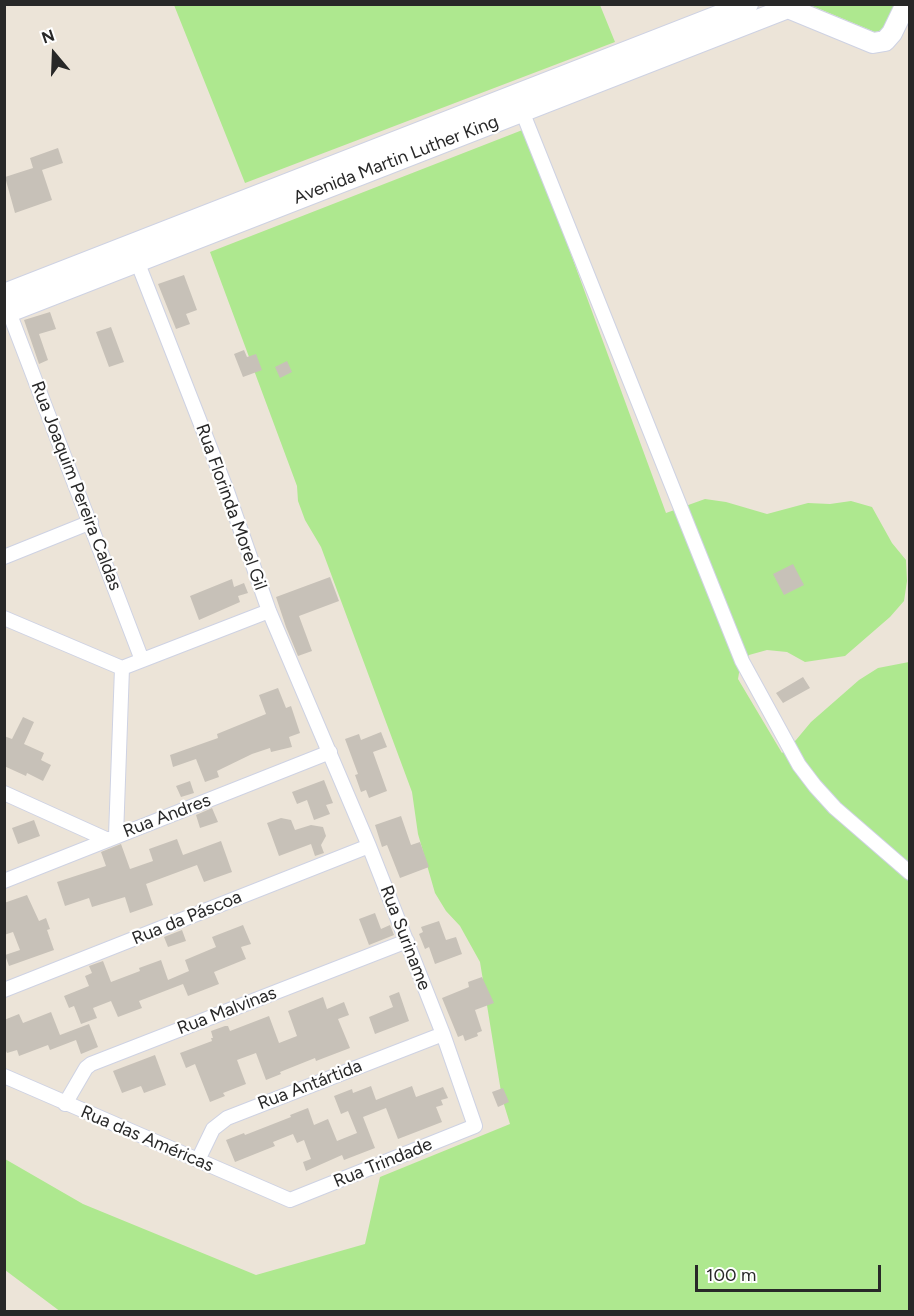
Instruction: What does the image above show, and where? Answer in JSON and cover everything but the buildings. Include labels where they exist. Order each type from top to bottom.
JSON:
[{"type":"main road","name":"Avenida Martin Luther King","points":[[6,307],[748,4]]},
{"type":"main road","points":[[787,6],[873,43],[885,41],[892,33],[906,4]]},
{"type":"main road","name":"Avenida Martin Luther King","points":[[6,307],[137,261],[787,6]]},
{"type":"street","points":[[522,111],[747,670],[799,765],[815,786],[835,808],[909,873]]},
{"type":"street","name":"Rua Florinda Morel Gil","points":[[137,261],[227,491],[269,611],[330,753]]},
{"type":"street","name":"Rua Joaquim Pereira Caldas","points":[[6,307],[91,522],[142,660]]},
{"type":"street","points":[[4,556],[91,522]]},
{"type":"street","points":[[4,618],[122,668],[269,611]]},
{"type":"street","points":[[4,793],[112,838],[122,668]]},
{"type":"street","name":"Rua Andres","points":[[4,881],[330,753]]},
{"type":"street","name":"Rua Suriname","points":[[330,753],[407,941],[476,1126]]},
{"type":"street","name":"Rua da Páscoa","points":[[4,990],[369,846]]},
{"type":"street","name":"Rua Malvinas","points":[[65,1104],[86,1068],[91,1064],[407,941]]},
{"type":"street","name":"Rua Antártida","points":[[198,1161],[213,1129],[227,1118],[443,1034]]},
{"type":"street","name":"Rua das Américas","points":[[4,1076],[290,1200]]},
{"type":"street","name":"Rua Trindade","points":[[290,1200],[476,1126]]},
{"type":"green space","points":[[174,5],[600,5],[615,42],[245,183]]},
{"type":"green space","points":[[810,5],[897,5],[886,29],[875,32]]},
{"type":"green space","points":[[525,129],[666,513],[705,499],[726,502],[767,514],[808,503],[830,504],[851,501],[872,507],[892,543],[906,560],[907,581],[904,601],[890,617],[845,656],[805,662],[787,652],[767,650],[749,655],[738,679],[782,753],[811,722],[859,680],[878,668],[909,662],[909,1311],[61,1312],[5,1270],[5,1159],[83,1204],[256,1275],[365,1244],[380,1177],[510,1124],[502,1098],[480,962],[460,926],[446,911],[435,893],[418,834],[412,792],[321,547],[305,520],[298,501],[297,486],[210,252]]}]
